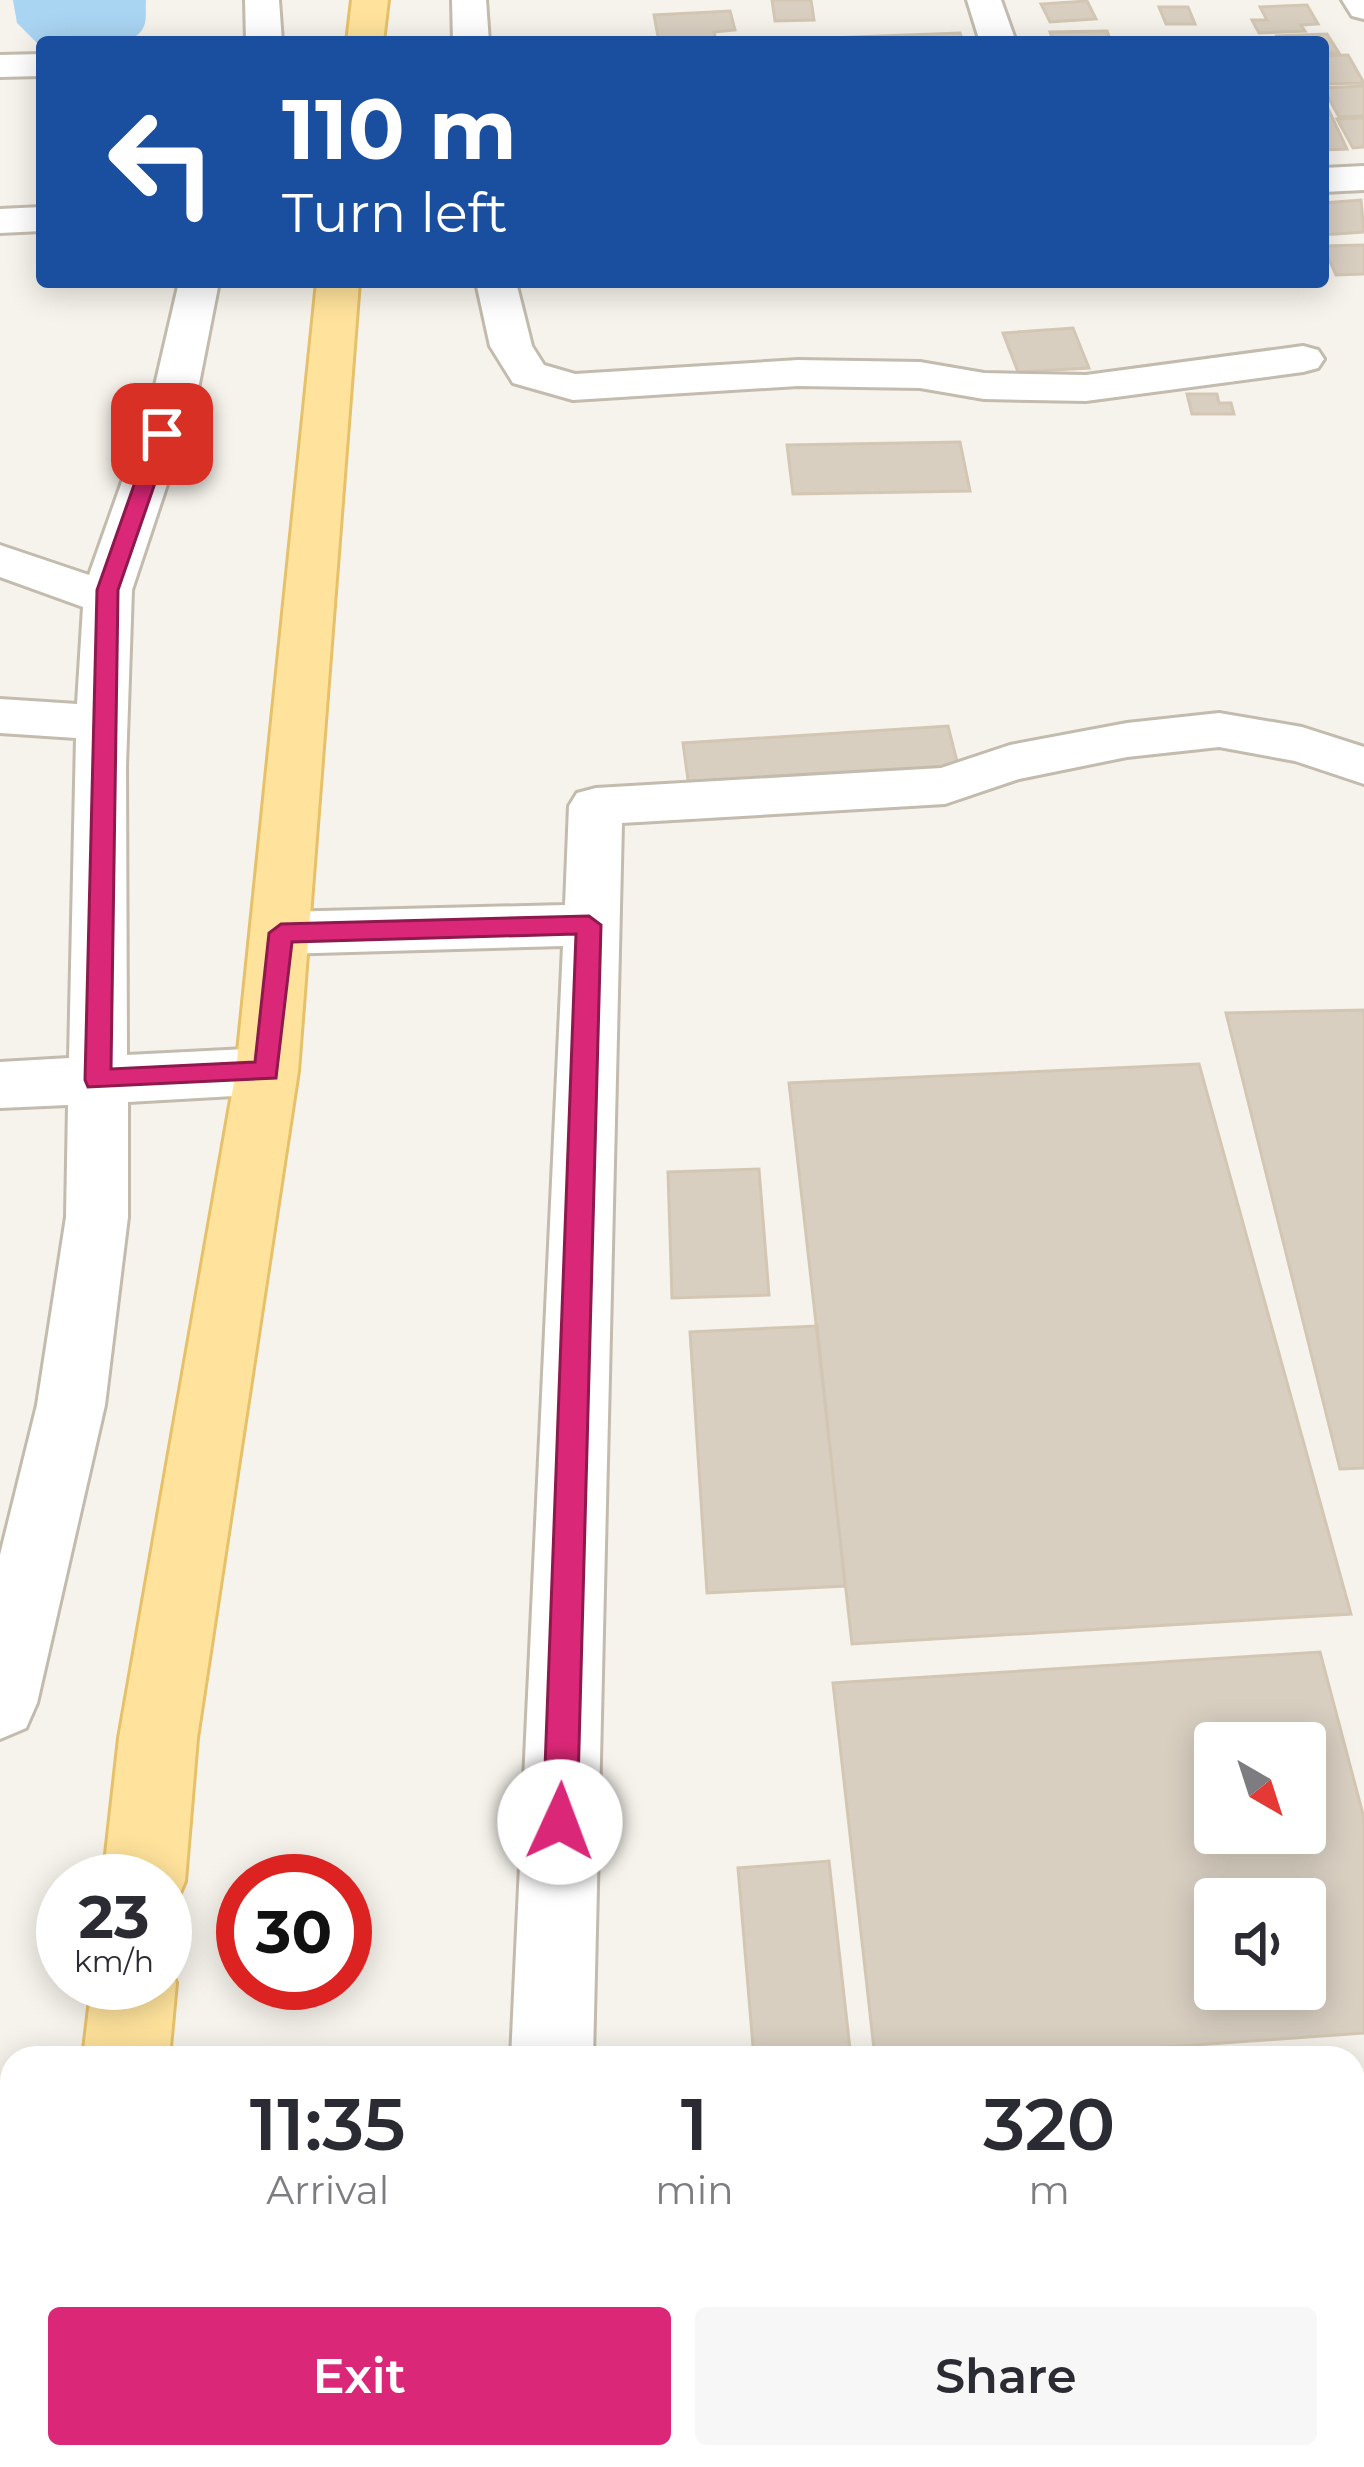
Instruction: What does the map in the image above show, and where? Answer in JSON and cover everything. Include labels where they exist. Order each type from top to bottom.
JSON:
[{"type":"main road","points":[[366,36],[370,0]]},
{"type":"main road","points":[[147,1854],[158,1738],[267,1071],[337,288]]},
{"type":"main road","points":[[127,2046],[131,2010]]},
{"type":"street","points":[[262,0],[264,36]]},
{"type":"street","points":[[469,0],[471,36]]},
{"type":"street","points":[[984,0],[996,36]]},
{"type":"street","points":[[1359,0],[1364,9]]},
{"type":"street","points":[[0,66],[36,64]]},
{"type":"street","points":[[1329,180],[1364,178]]},
{"type":"street","points":[[0,221],[36,219]]},
{"type":"street","points":[[0,1703],[71,1406],[97,1216],[102,723],[108,599],[176,394],[199,288]]},
{"type":"street","points":[[497,288],[511,346],[528,374],[573,387],[798,374],[920,375],[984,386],[1086,388],[1304,359]]},
{"type":"street","points":[[0,560],[108,599]]},
{"type":"street","points":[[0,716],[102,723]]},
{"type":"street","points":[[553,2046],[596,806],[946,786],[1010,763],[1127,740],[1364,716]]},
{"type":"street","points":[[1219,730],[1302,745],[1364,766]]},
{"type":"street","points":[[281,933],[589,925]]},
{"type":"street","points":[[0,1085],[267,1071]]},
{"type":"water","points":[[13,0],[146,0],[146,19],[135,36],[36,36],[36,42],[17,23]]},
{"type":"building","points":[[772,0],[811,0],[814,20],[775,21]]},
{"type":"building","points":[[1087,1],[1096,19],[1050,22],[1041,4]]},
{"type":"building","points":[[1307,5],[1318,24],[1301,25],[1305,31],[1259,33],[1252,20],[1267,20],[1260,7]]},
{"type":"building","points":[[1159,7],[1188,7],[1195,24],[1166,24]]},
{"type":"building","points":[[730,11],[735,30],[714,32],[715,36],[658,36],[654,15]]},
{"type":"building","points":[[1107,31],[1109,36],[1052,36],[1050,32]]},
{"type":"building","points":[[960,33],[961,36],[883,36]]},
{"type":"building","points":[[1348,55],[1364,83],[1329,84],[1329,56]]},
{"type":"building","points":[[1364,86],[1364,116],[1339,117],[1329,99],[1329,88]]},
{"type":"building","points":[[1329,111],[1347,149],[1329,150]]},
{"type":"building","points":[[1364,118],[1364,147],[1353,148],[1337,119]]},
{"type":"building","points":[[1361,200],[1364,232],[1329,235],[1329,203]]},
{"type":"building","points":[[1364,245],[1364,274],[1336,275],[1329,246]]},
{"type":"building","points":[[1073,328],[1089,368],[1018,372],[1003,333]]},
{"type":"building","points":[[1187,394],[1217,394],[1219,403],[1231,403],[1234,414],[1192,414]]},
{"type":"building","points":[[960,442],[970,491],[793,494],[787,445]]},
{"type":"building","points":[[948,726],[961,777],[690,795],[683,743]]},
{"type":"building","points":[[1364,1010],[1364,1468],[1340,1469],[1226,1013]]},
{"type":"building","points":[[1199,1064],[1351,1614],[852,1644],[789,1083]]},
{"type":"building","points":[[759,1169],[769,1295],[672,1298],[668,1172]]},
{"type":"building","points":[[817,1326],[845,1586],[707,1593],[690,1332]]},
{"type":"building","points":[[1320,1652],[1364,1818],[1364,2033],[1182,2046],[874,2046],[833,1683]]},
{"type":"building","points":[[829,1861],[850,2046],[753,2046],[738,1868]]},
{"type":"route","points":[[162,434],[108,590],[100,766],[98,1080],[267,1071],[281,933],[589,925],[560,1822]]}]
